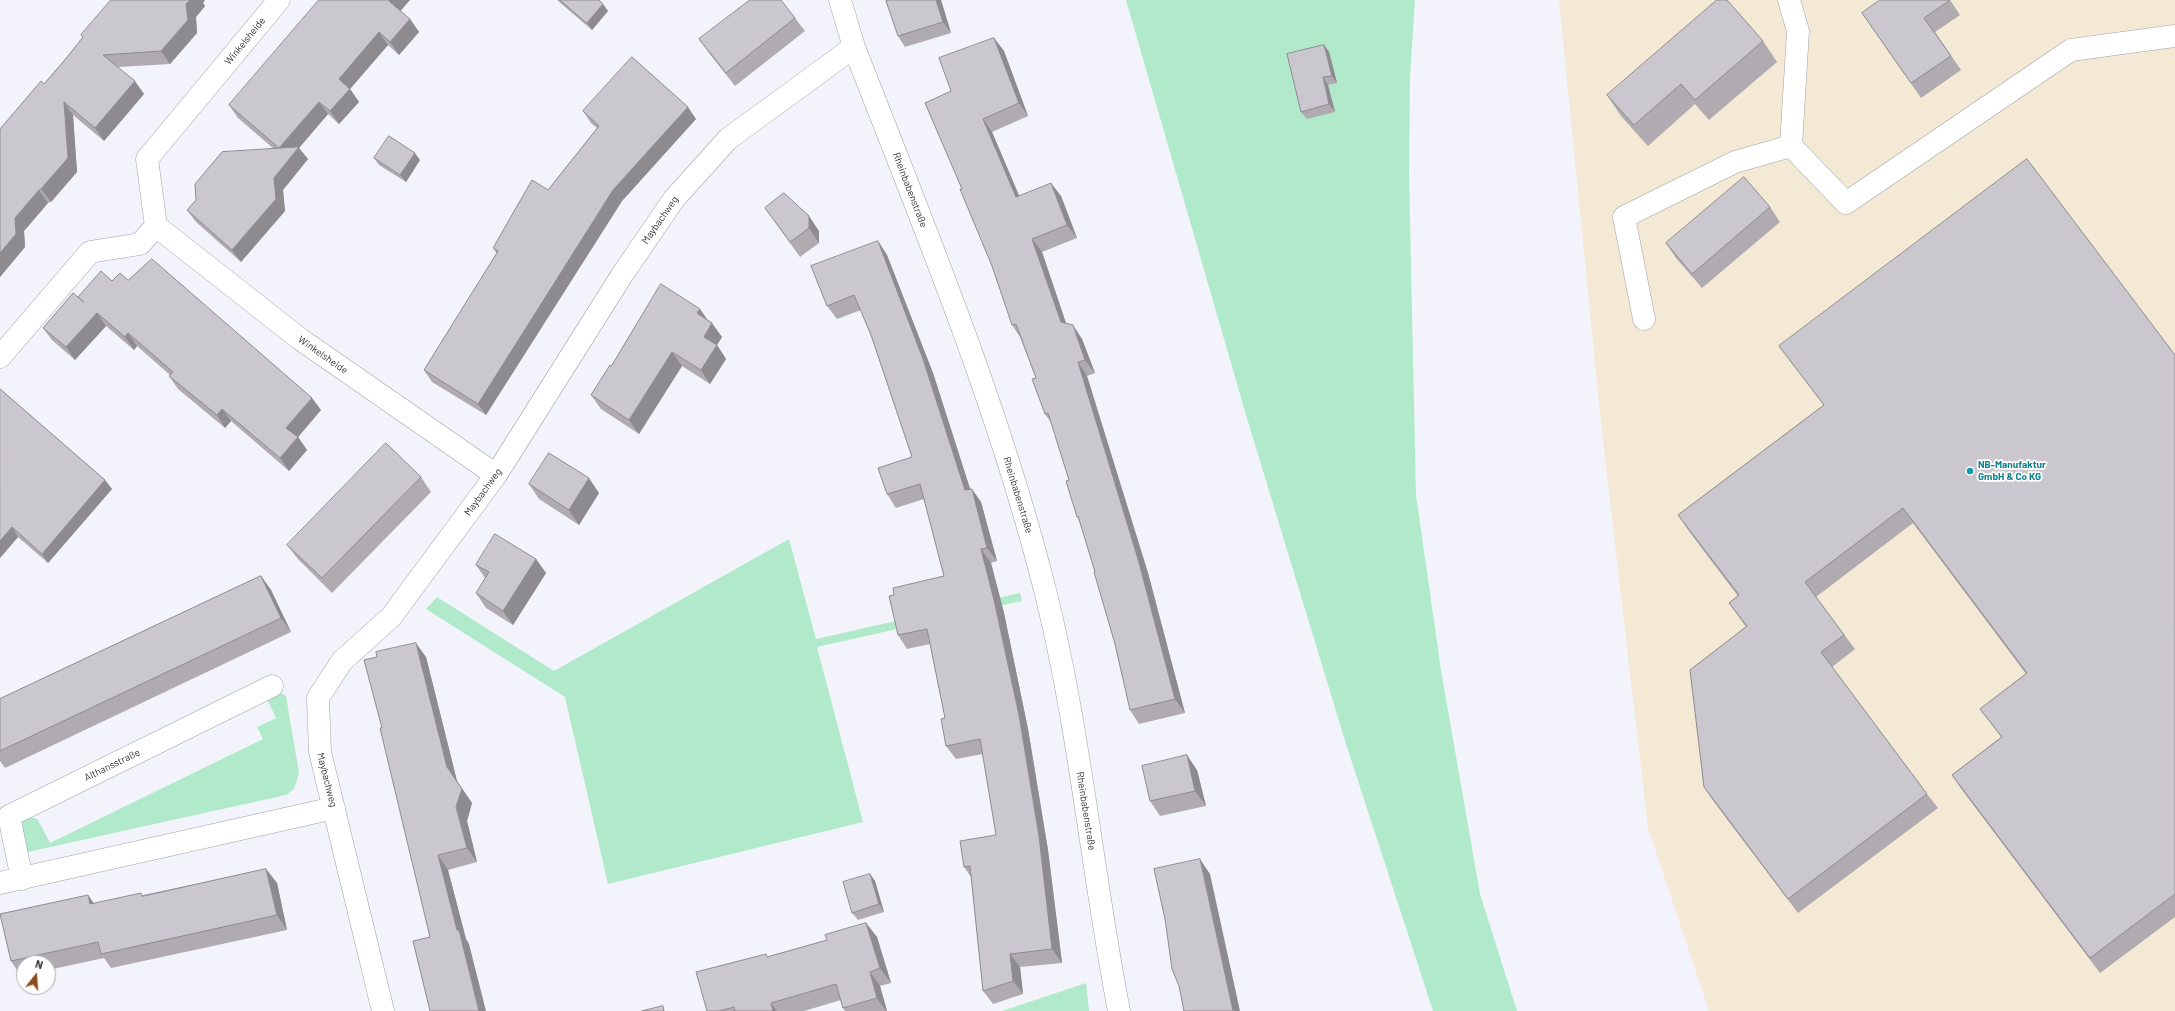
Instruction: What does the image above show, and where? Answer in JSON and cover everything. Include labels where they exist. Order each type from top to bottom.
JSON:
[{"type":"street","name":"Winkelsheide","points":[[279,0],[148,159],[156,226],[300,339],[496,475]]},
{"type":"street","name":"Rheinbabenstraße","points":[[840,0],[854,47],[962,323],[1023,505],[1046,597],[1075,737],[1109,961],[1119,1011]]},
{"type":"street","points":[[1789,0],[1798,31],[1792,146],[1846,203],[2072,50],[2174,35]]},
{"type":"street","name":"Maybachweg","points":[[384,1011],[320,752],[318,698],[342,661],[390,617],[496,475],[622,275],[674,199],[728,139],[854,47]]},
{"type":"street","points":[[1644,319],[1624,217],[1735,162],[1792,146]]},
{"type":"street","points":[[0,357],[90,252],[140,244],[156,226]]},
{"type":"street","name":"Althansstraße","points":[[22,879],[9,816],[272,686]]},
{"type":"street","points":[[0,883],[334,808]]},
{"type":"shaded area","points":[[1559,0],[2175,0],[2175,1011],[1709,1011],[1648,828],[1601,423]]},
{"type":"green space","points":[[1126,0],[1415,0],[1410,76],[1409,174],[1416,495],[1441,670],[1480,894],[1517,1011],[1433,1011],[1346,744],[1246,415]]},
{"type":"green space","points":[[789,539],[816,639],[1020,593],[1022,601],[817,647],[863,822],[608,884],[565,697],[426,609],[437,597],[554,671]]},
{"type":"green space","points":[[281,693],[286,696],[299,773],[294,789],[286,795],[28,852],[25,849],[21,824],[26,818],[35,818],[38,820],[50,843],[263,739],[257,727],[276,718],[267,699]]},
{"type":"green space","points":[[1086,983],[1089,1011],[1002,1011]]},
{"type":"building","points":[[111,0],[190,0],[186,4],[188,20],[161,51],[103,55],[135,81],[95,128],[64,102],[68,158],[15,218],[16,234],[0,253],[0,129],[41,81],[44,84],[64,61],[83,37],[81,35]]},
{"type":"building","points":[[319,0],[390,0],[389,1],[410,19],[390,42],[379,32],[339,79],[350,89],[330,111],[319,102],[279,148],[229,105]]},
{"type":"building","points":[[560,0],[599,0],[603,4],[587,23]]},
{"type":"building","points":[[750,0],[781,0],[795,18],[726,73],[699,39]]},
{"type":"building","points":[[936,0],[943,22],[898,36],[886,1]]},
{"type":"building","points":[[1717,0],[1727,0],[1763,41],[1695,100],[1681,84],[1634,125],[1607,95]]},
{"type":"building","points":[[1880,0],[1950,0],[1924,18],[1951,56],[1911,83],[1862,13]]},
{"type":"building","points":[[994,38],[1019,103],[983,119],[1016,197],[1051,183],[1067,225],[1032,239],[1061,322],[1073,325],[1085,360],[1078,362],[1138,559],[1175,699],[1130,710],[1115,644],[1095,572],[1066,481],[1069,480],[1048,413],[1045,414],[1032,379],[1036,378],[1016,324],[1012,325],[992,266],[960,189],[962,189],[925,103],[951,91],[939,58]]},
{"type":"building","points":[[1324,45],[1332,76],[1323,77],[1329,104],[1301,112],[1287,54]]},
{"type":"building","points":[[632,57],[688,107],[613,190],[478,404],[424,370],[498,251],[493,248],[532,180],[548,190],[599,126],[583,111]]},
{"type":"building","points":[[389,136],[415,153],[400,175],[374,158]]},
{"type":"building","points":[[299,147],[274,178],[276,199],[232,250],[187,210],[196,200],[195,184],[222,152]]},
{"type":"building","points":[[2027,159],[2175,355],[2175,894],[2090,958],[1952,775],[2002,737],[1980,709],[2027,673],[1903,508],[1805,582],[1844,635],[1821,652],[1927,794],[1788,899],[1704,787],[1690,670],[1747,626],[1729,603],[1739,595],[1678,515],[1824,405],[1779,346]]},
{"type":"building","points":[[1744,177],[1770,207],[1692,274],[1666,243]]},
{"type":"building","points":[[784,193],[809,216],[809,228],[790,242],[765,208]]},
{"type":"building","points":[[878,241],[923,359],[965,490],[972,489],[987,548],[981,549],[994,600],[1019,715],[1039,836],[1052,949],[1010,954],[1013,981],[983,991],[970,866],[964,867],[960,841],[996,835],[980,739],[946,746],[941,719],[945,718],[927,629],[898,635],[889,596],[894,595],[893,588],[944,576],[920,484],[887,494],[878,468],[912,457],[871,335],[854,295],[827,306],[811,266]]},
{"type":"building","points":[[152,259],[312,398],[286,428],[298,437],[280,458],[222,409],[217,415],[169,376],[173,372],[128,333],[125,337],[97,313],[66,347],[43,328],[73,293],[84,302],[78,297],[101,271],[112,281],[120,273],[128,280]]},
{"type":"building","points":[[661,284],[700,309],[697,313],[712,323],[704,337],[717,345],[701,370],[672,352],[629,420],[591,395],[610,365],[611,366]]},
{"type":"building","points":[[0,389],[105,480],[42,554],[12,527],[0,541]]},
{"type":"building","points":[[386,443],[421,477],[322,578],[287,545]]},
{"type":"building","points":[[549,453],[589,478],[569,510],[529,484]]},
{"type":"building","points":[[495,534],[536,559],[503,611],[476,593],[489,572],[476,565]]},
{"type":"building","points":[[261,576],[281,618],[0,751],[0,699]]},
{"type":"building","points":[[416,643],[447,767],[462,789],[456,807],[467,848],[438,855],[457,930],[459,930],[479,1011],[430,1011],[413,941],[430,937],[380,728],[382,728],[364,660],[377,657],[376,652]]},
{"type":"building","points":[[1187,755],[1195,791],[1150,801],[1142,766]]},
{"type":"building","points":[[1200,859],[1233,1011],[1184,1011],[1179,986],[1172,969],[1165,919],[1154,869]]},
{"type":"building","points":[[266,869],[277,915],[101,954],[98,942],[38,955],[16,955],[16,960],[11,961],[0,914],[88,895],[90,904],[141,893],[142,896]]},
{"type":"building","points":[[870,874],[879,904],[852,913],[843,882]]},
{"type":"building","points":[[866,923],[880,968],[870,972],[877,998],[843,1008],[836,984],[771,1003],[773,1011],[735,1011],[734,1007],[719,1011],[707,1011],[696,972],[766,954],[767,957],[827,940],[825,935]]},
{"type":"building","points":[[663,1006],[664,1011],[642,1011]]},
{"type":"place","name":"NB-Manufaktur GmbH & Co KG","points":[[1970,471]]}]
